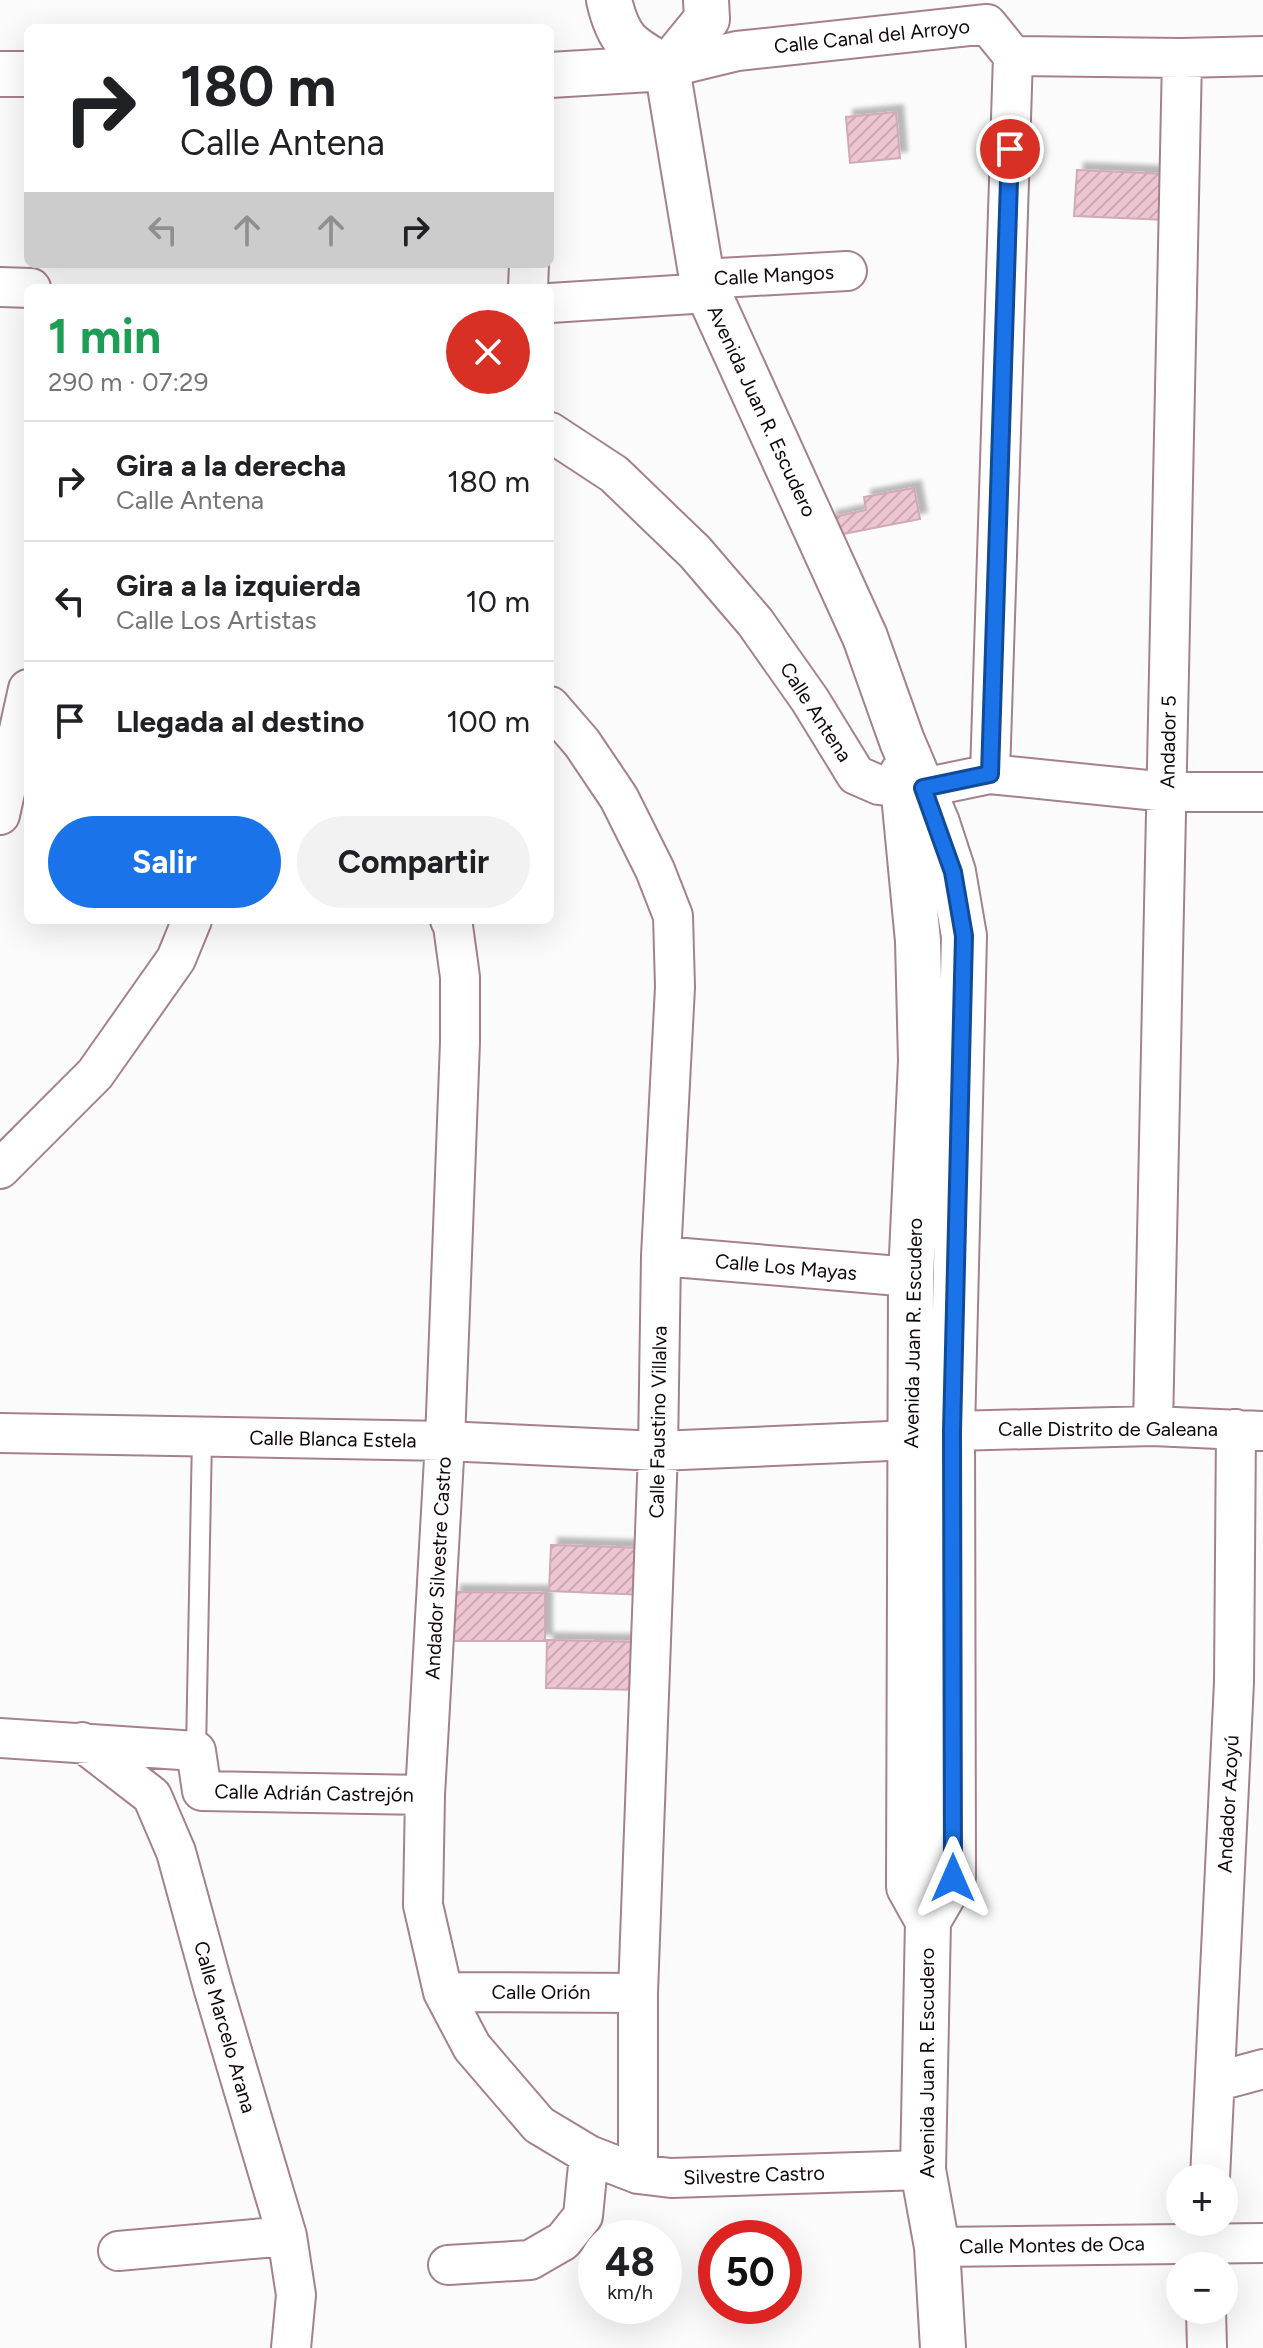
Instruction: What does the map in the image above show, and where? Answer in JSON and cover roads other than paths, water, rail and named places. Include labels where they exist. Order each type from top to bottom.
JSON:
[{"type":"main road","points":[[609,0],[615,26],[632,48],[667,68],[707,19],[706,0]]},
{"type":"main road","name":"Calle Canal del Arroyo","points":[[554,75],[667,68]]},
{"type":"main road","name":"Avenida Juan R. Escudero","points":[[667,68],[705,286],[865,637],[902,741],[913,788],[921,1061],[911,1277],[932,1435],[953,1878],[928,1921],[923,2170],[937,2247],[943,2348]]},
{"type":"main road","points":[[0,74],[24,74]]},
{"type":"main road","name":"Avenida Juan R. Escudero","points":[[913,788],[953,872],[964,936],[932,1435]]},
{"type":"street","name":"Calle Canal del Arroyo","points":[[667,68],[737,51],[987,24],[1013,56]]},
{"type":"street","points":[[990,774],[1013,56],[1263,56]]},
{"type":"street","name":"Andador 5","points":[[1153,1426],[1182,58]]},
{"type":"street","name":"Calle Mangos","points":[[554,303],[847,271]]},
{"type":"street","points":[[0,287],[24,288]]},
{"type":"street","name":"Calle Antena","points":[[554,435],[614,474],[695,552],[755,622],[810,700],[856,775],[879,785],[913,788],[990,774],[1167,792],[1263,792]]},
{"type":"street","points":[[0,815],[24,707]]},
{"type":"street","name":"Calle Faustino Villalva","points":[[554,711],[582,743],[619,798],[655,870],[673,916],[675,987],[661,1256],[658,1451],[638,1993],[638,2174]]},
{"type":"street","points":[[0,1169],[95,1074],[176,959],[190,924]]},
{"type":"street","name":"Andador Silvestre Castro","points":[[452,924],[460,977],[460,1042],[445,1441],[425,1795],[423,1905],[443,1992],[472,2047],[539,2125],[589,2155]]},
{"type":"street","name":"Calle Los Mayas","points":[[661,1256],[911,1277]]},
{"type":"street","name":"Calle Distrito de Galeana","points":[[932,1435],[1153,1426],[1250,1430]]},
{"type":"street","name":"Andador Azoyú","points":[[1211,2164],[1249,1682],[1250,1430]]},
{"type":"street","name":"Calle Blanca Estela","points":[[0,1433],[445,1441],[658,1451],[932,1435]]},
{"type":"street","points":[[0,1738],[196,1751]]},
{"type":"street","name":"Calle Marcelo Arana","points":[[82,1742],[152,1796],[176,1852],[287,2236],[296,2295],[291,2348]]},
{"type":"street","name":"Calle Adrián Castrejón","points":[[196,1751],[202,1791],[425,1795]]},
{"type":"street","name":"Calle Orión","points":[[443,1992],[638,1993]]},
{"type":"street","points":[[1215,2082],[1263,2069]]},
{"type":"street","points":[[448,2265],[530,2260],[563,2241],[583,2216],[589,2155]]},
{"type":"street","name":"Silvestre Castro","points":[[589,2155],[638,2174],[671,2178],[923,2170]]},
{"type":"street","points":[[118,2251],[287,2236]]},
{"type":"street","name":"Calle Montes de Oca","points":[[937,2247],[1263,2243]]},
{"type":"street","points":[[1206,2324],[1207,2348]]},
{"type":"lane","points":[[196,1751],[202,1437]]}]
